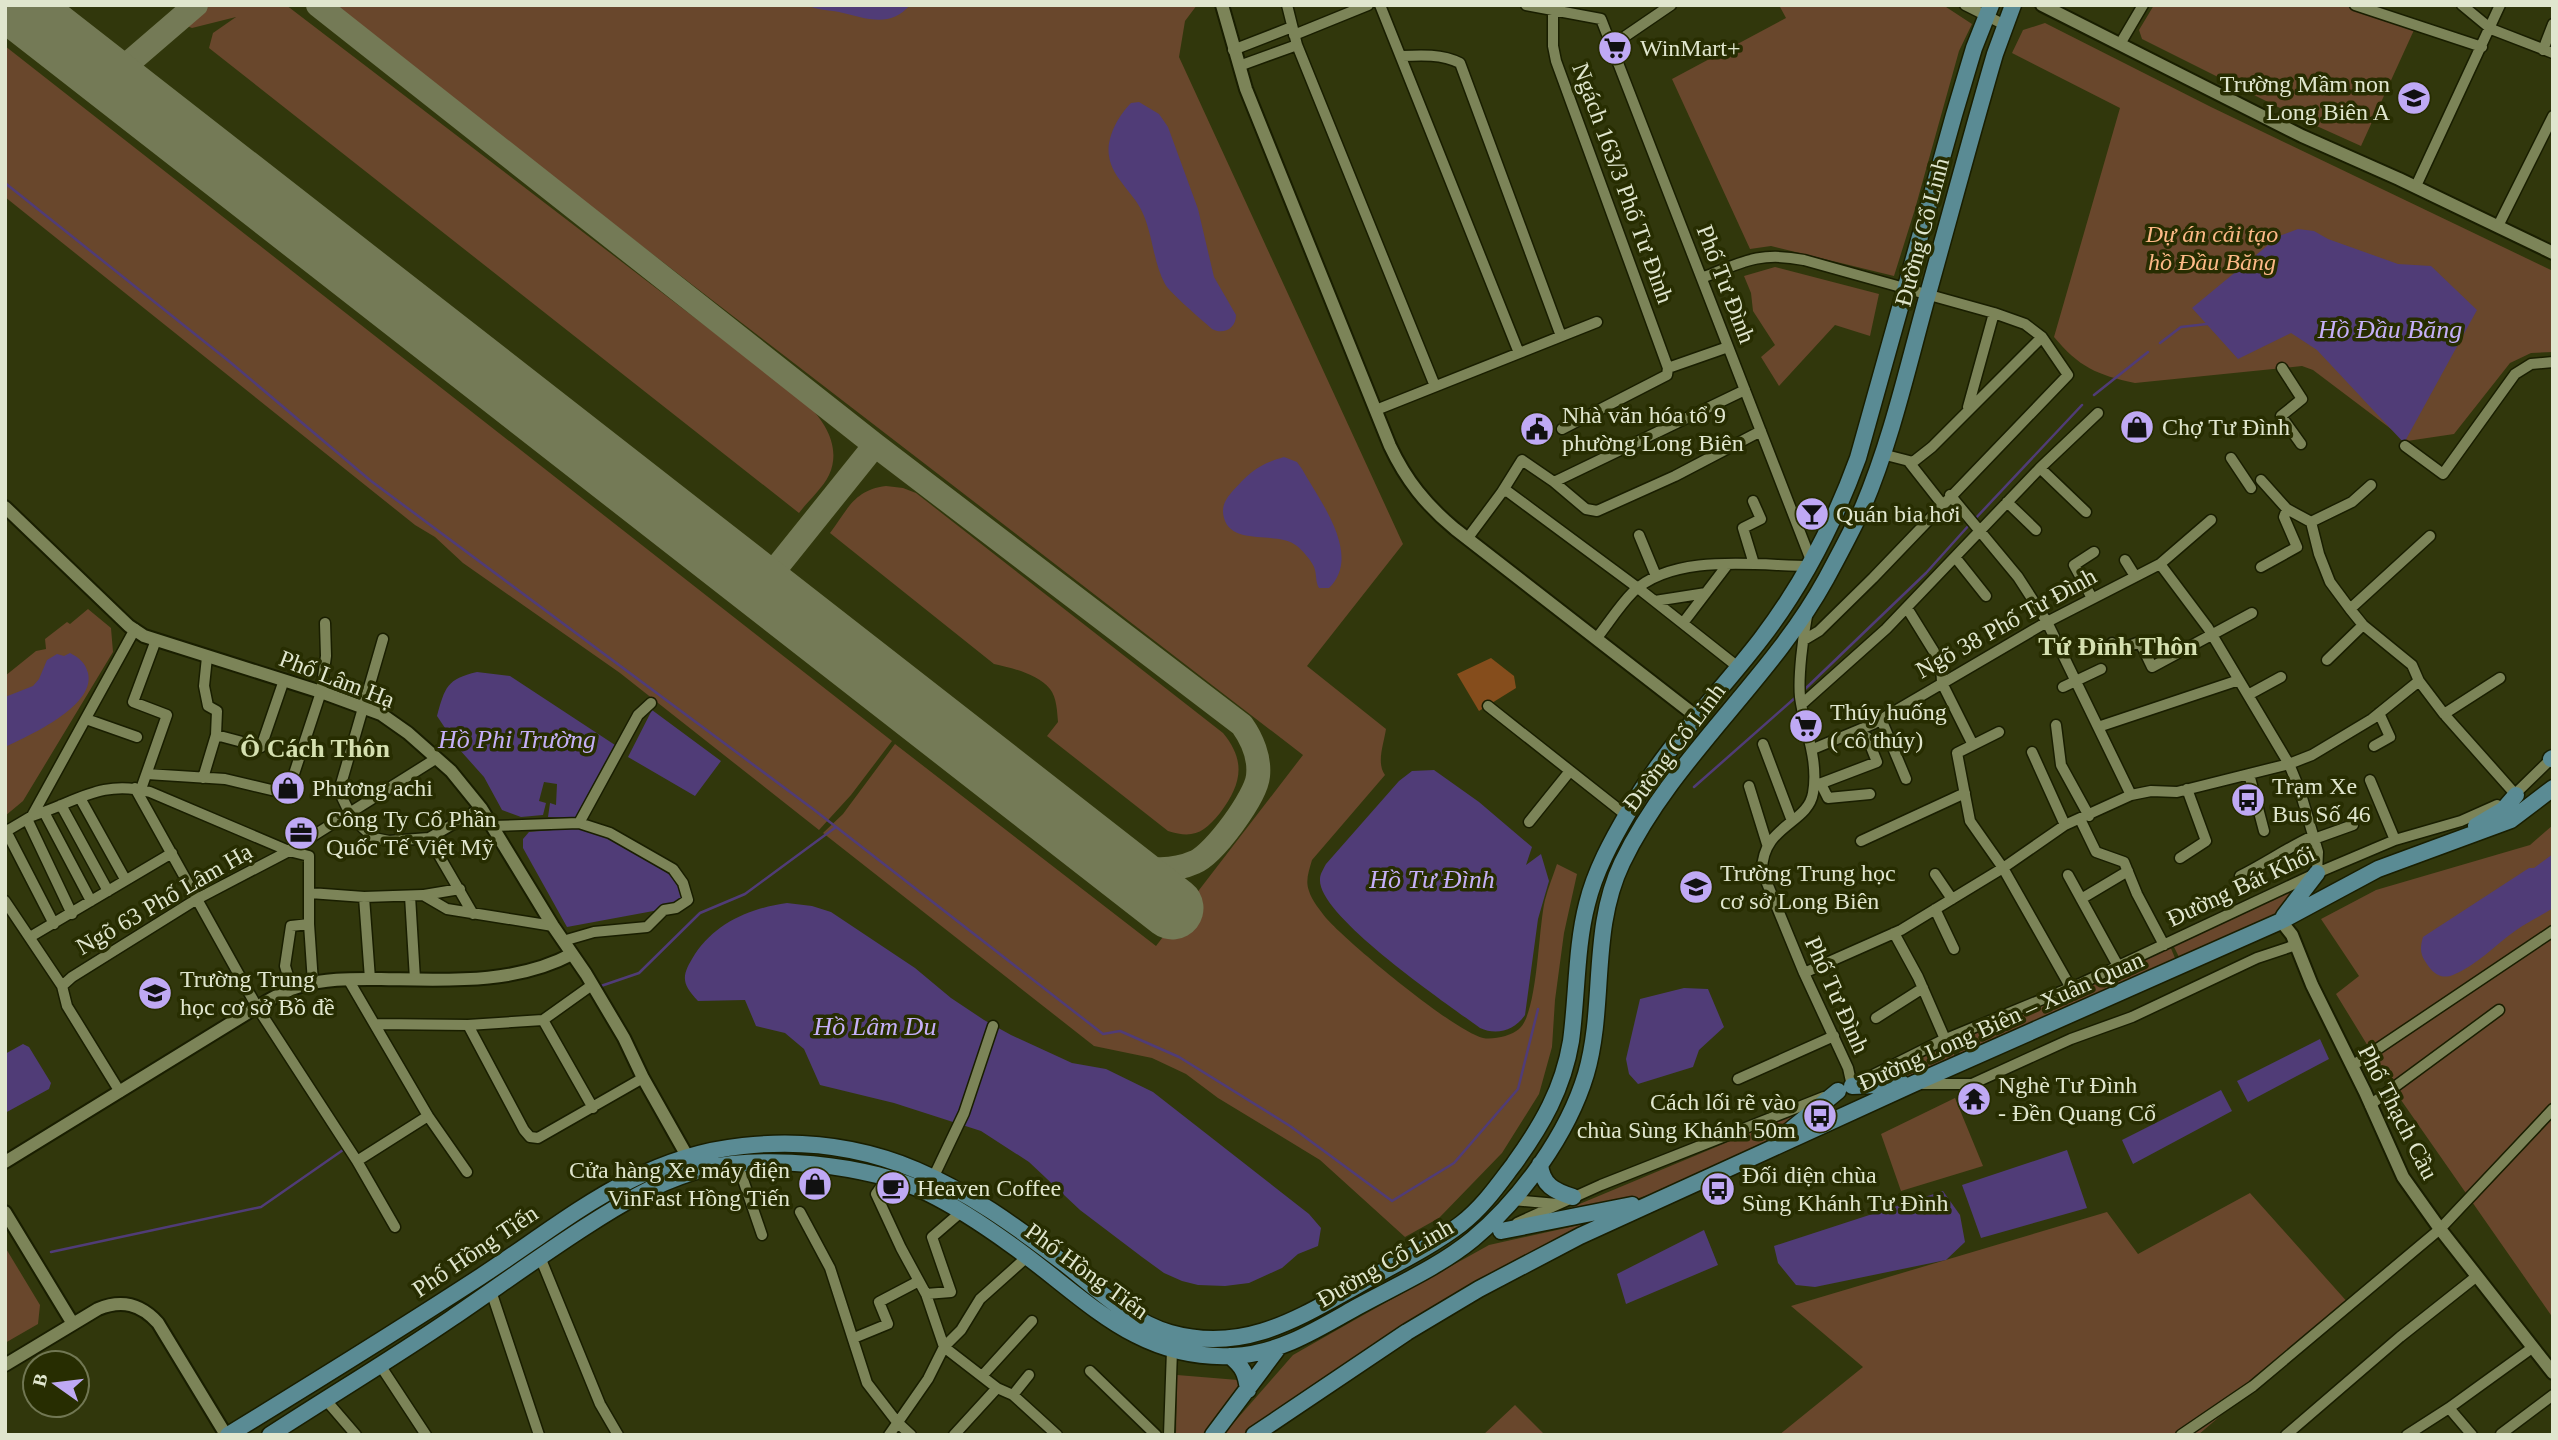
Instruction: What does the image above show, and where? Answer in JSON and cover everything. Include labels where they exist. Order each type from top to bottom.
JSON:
[{"type":"main road","name":"Đường Cổ Linh","points":[[1172,1342],[1230,1356],[1278,1348],[1449,1256],[1473,1238],[1512,1200],[1540,1164],[1581,1090],[1589,1064],[1595,1030],[1602,935],[1614,882],[1645,822],[1674,779],[1807,611],[1863,506],[1882,454],[1972,134],[2013,5]]},
{"type":"main road","name":"Đường Cổ Linh","points":[[1172,1342],[1235,1338],[1276,1329],[1435,1240],[1461,1224],[1493,1192],[1549,1112],[1560,1087],[1570,1042],[1586,907],[1602,862],[1626,815],[1657,767],[1792,597],[1812,565],[1840,507],[1858,458],[1954,115],[1989,11]]},
{"type":"main road","points":[[1657,767],[1674,779]]},
{"type":"main road","name":"Đường Long Biên – Xuân Quan","points":[[1254,1435],[1407,1332],[1479,1289],[1580,1236],[1913,1084],[2281,921],[2378,869],[2511,820],[2553,788]]},
{"type":"main road","points":[[2436,846],[2491,818],[2503,810],[2516,795]]},
{"type":"main road","points":[[2281,921],[2316,873]]},
{"type":"main road","points":[[1760,1155],[1845,1089],[1913,1084]]},
{"type":"main road","name":"Phố Hồng Tiến","points":[[227,1435],[359,1355],[605,1192],[687,1155],[741,1146],[816,1143],[882,1156],[934,1176],[1030,1237],[1172,1342]]},
{"type":"main road","name":"Phố Hồng Tiến","points":[[270,1435],[380,1365],[620,1204],[694,1171],[738,1165],[807,1163],[888,1177],[927,1192],[1027,1256],[1109,1320],[1133,1335],[1172,1342]]},
{"type":"main road","points":[[1540,1164],[1544,1181],[1565,1201]]},
{"type":"main road","points":[[1501,1231],[1655,1201]]},
{"type":"main road","points":[[1213,1435],[1278,1348]]},
{"type":"main road","points":[[1230,1356],[1242,1366],[1248,1390]]},
{"type":"street","points":[[1222,5],[1238,66],[1376,410],[1412,487],[1428,506],[1467,539],[1697,718]]},
{"type":"street","points":[[1287,5],[1294,36],[1435,386]]},
{"type":"street","points":[[1238,66],[1294,36],[1368,5]]},
{"type":"street","points":[[1380,5],[1519,353]]},
{"type":"street","points":[[1526,5],[1553,10]]},
{"type":"street","points":[[1611,46],[1671,5]]},
{"type":"street","points":[[1965,5],[1989,11],[2005,25]]},
{"type":"street","points":[[2042,5],[2302,136],[2416,186],[2553,253]]},
{"type":"street","points":[[2120,44],[2143,5]]},
{"type":"street","points":[[2355,5],[2369,7],[2483,47]]},
{"type":"street","points":[[2462,5],[2491,29],[2548,51],[2553,24]]},
{"type":"street","points":[[2416,186],[2483,47],[2500,5]]},
{"type":"street","name":"Phố Tư Đình","points":[[1553,10],[1601,19],[1812,565]]},
{"type":"street","name":"Ngách 163/3 Phố Tư Đình","points":[[1553,10],[1553,46],[1556,61],[1668,368]]},
{"type":"street","points":[[1233,50],[1294,36]]},
{"type":"street","points":[[1402,56],[1450,58],[1460,63],[1561,336]]},
{"type":"street","points":[[2498,226],[2553,116]]},
{"type":"street","points":[[1702,278],[1750,259],[1777,256],[1804,260],[2025,324],[2042,337],[2068,375],[1873,578],[1819,631],[1804,640]]},
{"type":"street","points":[[1968,410],[1994,313]]},
{"type":"street","points":[[1376,410],[1597,322]]},
{"type":"street","points":[[1882,454],[1913,462],[1932,447],[2042,337]]},
{"type":"street","points":[[1562,429],[1667,375],[1668,368],[1728,347]]},
{"type":"street","points":[[2405,446],[2443,474],[2515,374],[2531,364],[2553,362]]},
{"type":"street","points":[[2282,368],[2302,399],[2281,416],[2301,444]]},
{"type":"street","points":[[1554,482],[1745,390]]},
{"type":"street","points":[[1801,699],[1886,629],[1955,557],[1978,528],[2098,413]]},
{"type":"street","points":[[1467,539],[1522,460],[1591,511],[1604,508],[1675,476],[1761,431]]},
{"type":"street","points":[[2231,458],[2251,488]]},
{"type":"street","points":[[1909,462],[1942,504]]},
{"type":"street","points":[[2040,468],[2086,512]]},
{"type":"street","points":[[2261,480],[2287,509],[2311,522],[2330,582],[2350,609],[2363,625],[2412,665],[2419,681],[2444,714],[2516,795]]},
{"type":"street","points":[[2311,522],[2352,502],[2371,485]]},
{"type":"street","points":[[1502,492],[1507,491],[1638,588],[1738,667]]},
{"type":"street","points":[[1950,495],[2018,577],[2047,622],[2131,796]]},
{"type":"street","points":[[1753,501],[1761,519],[1743,528],[1754,564]]},
{"type":"street","points":[[2007,502],[2036,530]]},
{"type":"street","name":"Phố Lâm Hạ","points":[[5,507],[135,629],[156,640],[321,692],[391,720],[462,782],[481,808],[624,1038],[694,1171]]},
{"type":"street","points":[[2261,566],[2297,547],[2284,517],[2287,509]]},
{"type":"street","name":"Ngõ 38 Phố Tư Đình","points":[[1813,749],[1881,719],[2047,622],[2160,564],[2211,520]]},
{"type":"street","points":[[1639,535],[1656,576]]},
{"type":"street","points":[[2350,609],[2430,536]]},
{"type":"street","points":[[2092,598],[2074,565],[2094,552]]},
{"type":"street","points":[[1955,557],[1986,596]]},
{"type":"street","points":[[2125,560],[2135,576]]},
{"type":"street","points":[[1682,623],[1728,564]]},
{"type":"street","points":[[2160,564],[2212,636],[2289,764],[2318,852],[2316,873]]},
{"type":"street","points":[[1596,639],[1638,588],[1656,576],[1702,565],[1812,565]]},
{"type":"street","points":[[1654,601],[1706,593]]},
{"type":"street","points":[[1907,608],[1941,663],[1942,683],[1973,745]]},
{"type":"street","points":[[1807,611],[1801,699],[1818,785],[1828,798],[1870,794]]},
{"type":"street","points":[[2112,643],[2117,650],[2140,642],[2152,667],[2252,613]]},
{"type":"street","points":[[147,774],[225,779],[285,793],[291,783],[321,692],[326,656],[326,623]]},
{"type":"street","points":[[2327,660],[2363,625]]},
{"type":"street","points":[[72,914],[29,817],[135,629]]},
{"type":"street","points":[[383,639],[339,791],[349,812],[374,838],[402,842],[429,838],[481,808]]},
{"type":"street","points":[[156,640],[133,702],[167,715],[147,774],[138,788],[257,1007],[357,1161],[395,1227]]},
{"type":"street","points":[[203,778],[216,735],[217,711],[208,706],[204,686],[206,657]]},
{"type":"street","points":[[2063,687],[2101,669]]},
{"type":"street","points":[[2248,695],[2281,677]]},
{"type":"street","points":[[2444,714],[2500,678]]},
{"type":"street","points":[[216,735],[261,747],[284,680]]},
{"type":"street","points":[[2098,727],[2239,680]]},
{"type":"street","points":[[1804,973],[1894,933],[2003,868],[2065,825],[2131,796],[2151,791],[2177,792],[2289,764],[2312,755],[2379,713],[2419,681]]},
{"type":"street","points":[[579,823],[638,715],[651,703]]},
{"type":"street","points":[[1488,706],[1626,815]]},
{"type":"street","points":[[2374,746],[2390,737],[2379,713]]},
{"type":"street","points":[[86,719],[137,737]]},
{"type":"street","points":[[1881,719],[1906,779]]},
{"type":"street","points":[[2056,725],[2061,765],[2085,818],[2096,852],[2124,862],[2137,894],[2164,944]]},
{"type":"street","points":[[1999,732],[1957,753],[1970,821],[2003,868],[2071,988]]},
{"type":"street","points":[[1749,786],[1768,844],[1813,797],[1818,785],[1877,762],[1867,737]]},
{"type":"street","points":[[1763,744],[1792,821]]},
{"type":"street","points":[[2032,752],[2065,825]]},
{"type":"street","name":"Ngõ 63 Phố Lâm Hạ","points":[[62,986],[72,977],[197,899],[289,852],[437,758]]},
{"type":"street","name":"Đường Bát Khối","points":[[1473,1238],[1501,1231],[1565,1201],[1845,1089],[1945,1039],[2071,988],[2316,873],[2395,840],[2489,810],[2516,795],[2552,758]]},
{"type":"street","points":[[1529,822],[1570,771]]},
{"type":"street","points":[[2249,774],[2264,831]]},
{"type":"street","points":[[2370,780],[2395,840]]},
{"type":"street","name":"Ngõ 63 Phố Lâm Hạ","points":[[6,830],[29,817],[105,788],[138,788],[289,852]]},
{"type":"street","points":[[2180,858],[2206,841],[2187,789]]},
{"type":"street","points":[[1861,841],[1965,793]]},
{"type":"street","points":[[80,798],[125,879]]},
{"type":"street","points":[[61,805],[108,891]]},
{"type":"street","points":[[44,812],[91,901]]},
{"type":"street","points":[[492,826],[579,823],[610,833],[673,869],[683,883],[688,900],[676,908],[664,910],[647,927],[594,932],[562,941]]},
{"type":"street","points":[[2241,876],[2276,857],[2283,850],[2353,825]]},
{"type":"street","points":[[6,830],[54,924]]},
{"type":"street","points":[[429,838],[474,914]]},
{"type":"street","name":"Phố Tư Đình","points":[[1768,844],[1762,856],[1762,871],[1804,973],[1848,1068],[1845,1089]]},
{"type":"street","points":[[289,852],[309,856],[309,924],[313,983]]},
{"type":"street","points":[[30,937],[172,853]]},
{"type":"street","points":[[2081,899],[2128,871]]},
{"type":"street","points":[[1936,874],[1951,899]]},
{"type":"street","points":[[2068,875],[2118,966]]},
{"type":"street","points":[[310,893],[363,897],[410,896],[460,889]]},
{"type":"street","points":[[423,895],[447,909],[553,926]]},
{"type":"street","points":[[410,896],[415,979]]},
{"type":"street","points":[[363,897],[370,979]]},
{"type":"street","points":[[5,901],[62,986],[67,1006],[120,1093]]},
{"type":"street","points":[[1935,909],[1954,949]]},
{"type":"street","name":"Phố Thạch Cầu","points":[[2281,921],[2296,944],[2312,985],[2403,1177],[2553,1373]]},
{"type":"street","points":[[292,989],[285,967],[292,926],[309,924]]},
{"type":"street","points":[[2352,1066],[2553,930]]},
{"type":"street","points":[[1894,933],[1923,988],[1945,1039]]},
{"type":"street","points":[[1913,1084],[1972,1084],[2071,1039],[2132,1017],[2257,958],[2296,944]]},
{"type":"street","points":[[5,1162],[257,1007],[292,989],[313,983],[348,979],[478,978],[519,974],[544,968],[572,954]]},
{"type":"street","points":[[348,979],[428,1116],[467,1172]]},
{"type":"street","points":[[376,1024],[467,1025],[543,1020],[592,985]]},
{"type":"street","points":[[1876,1018],[1923,988]]},
{"type":"street","points":[[2370,1105],[2499,1010]]},
{"type":"street","points":[[543,1020],[593,1108]]},
{"type":"street","points":[[467,1025],[530,1137],[538,1138],[643,1078]]},
{"type":"street","points":[[934,1176],[964,1113],[993,1026]]},
{"type":"street","points":[[1738,1079],[1834,1036]]},
{"type":"street","points":[[2181,1435],[2252,1386],[2441,1229],[2553,1109]]},
{"type":"street","points":[[357,1161],[428,1116]]},
{"type":"street","points":[[738,1165],[762,1235]]},
{"type":"street","points":[[888,1177],[876,1194],[926,1294],[944,1347],[997,1388],[1013,1395],[1057,1435]]},
{"type":"street","points":[[1512,1200],[1565,1201]]},
{"type":"street","points":[[5,1212],[73,1324]]},
{"type":"street","points":[[800,1212],[830,1268],[867,1383],[897,1422],[911,1435]]},
{"type":"street","points":[[926,1294],[951,1292],[932,1237],[961,1212]]},
{"type":"street","points":[[889,1435],[928,1379],[944,1347],[961,1330],[980,1299],[1027,1256]]},
{"type":"street","points":[[540,1257],[600,1404],[618,1435]]},
{"type":"street","points":[[2286,1435],[2400,1337],[2477,1276]]},
{"type":"street","points":[[854,1338],[888,1324],[879,1302],[919,1281]]},
{"type":"street","points":[[491,1291],[539,1435]]},
{"type":"street","points":[[5,1365],[98,1309],[114,1304],[129,1304],[148,1312],[158,1323],[227,1435]]},
{"type":"street","points":[[982,1376],[1032,1321]]},
{"type":"street","points":[[1169,1435],[1172,1342]]},
{"type":"street","points":[[2407,1435],[2532,1348]]},
{"type":"street","points":[[380,1365],[426,1435]]},
{"type":"street","points":[[1090,1371],[1157,1435]]},
{"type":"street","points":[[1013,1395],[1029,1375]]},
{"type":"street","points":[[954,1435],[997,1388]]},
{"type":"street","points":[[2501,1434],[2553,1395]]},
{"type":"street","points":[[325,1399],[356,1435]]},
{"type":"street","points":[[2449,1408],[2472,1435]]},
{"type":"green space","points":[[210,5],[286,5],[805,402],[819,417],[832,444],[832,465],[819,490],[799,513],[209,48],[213,33],[236,17],[192,28],[187,26]]},
{"type":"green space","points":[[329,5],[1197,5],[1185,21],[1179,57],[1403,544],[1307,666],[1386,729],[1381,759],[1385,775],[1312,860],[1307,879],[1310,895],[1338,930],[1426,1004],[1469,1032],[1483,1038],[1492,1038],[1516,1031],[1525,1020],[1534,989],[1545,900],[1557,864],[1577,874],[1564,933],[1552,1047],[1539,1094],[1502,1153],[1439,1218],[1405,1237],[1320,1160],[1218,1098],[1186,1074],[1152,1058],[1094,1046],[823,833],[843,814],[895,744],[1156,946],[1303,755]]},
{"type":"green space","points":[[1779,5],[1943,5],[1972,24],[1959,51],[1894,276],[1771,246],[1750,249],[1672,79],[1786,18]]},
{"type":"green space","points":[[2154,5],[2350,5],[2414,30],[2361,146],[2142,39],[2139,30]]},
{"type":"green space","name":"Dự án cải tạo hồ Đầu Băng","points":[[2045,23],[2211,107],[2553,271],[2553,352],[2531,353],[2510,363],[2454,434],[2407,441],[2313,370],[2302,366],[2135,383],[2099,373],[2081,363],[2054,337],[2120,108],[2012,53],[2023,30]]},
{"type":"green space","points":[[5,46],[892,741],[851,795],[819,830],[620,673],[463,563],[435,537],[415,525],[5,197]]},
{"type":"green space","points":[[1775,267],[1879,294],[1870,336],[1835,325],[1779,386],[1761,357],[1775,345],[1753,311],[1751,293],[1744,276]]},
{"type":"green space","points":[[886,486],[916,493],[1223,733],[1236,754],[1237,783],[1227,803],[1209,825],[1191,834],[1168,831],[1047,736],[1058,722],[1054,697],[1045,684],[1024,672],[994,664],[830,533],[859,496]]},
{"type":"green space","points":[[88,609],[111,628],[113,652],[23,801],[5,816],[5,676],[36,651],[46,649],[45,639]]},
{"type":"green space","points":[[2553,825],[2553,1318],[2401,1100],[2336,994],[2359,976],[2321,919],[2376,890],[2530,845]]},
{"type":"green space","points":[[2306,880],[2273,916],[2181,961],[2173,945]]},
{"type":"green space","points":[[2170,946],[2177,963],[1961,1056],[1955,1042]]},
{"type":"green space","points":[[1952,1044],[1955,1059],[1915,1076],[1877,1079]]},
{"type":"green space","points":[[1955,1098],[1983,1166],[1901,1191],[1881,1134]]},
{"type":"green space","points":[[1807,1109],[1802,1116],[1747,1154],[1680,1185],[1623,1203],[1546,1218]]},
{"type":"green space","points":[[2250,1193],[2350,1305],[2198,1435],[1779,1435],[1863,1367],[1791,1306],[2107,1212],[2138,1254]]},
{"type":"green space","points":[[1607,1219],[1398,1329],[1321,1379],[1244,1435],[1223,1435],[1293,1355],[1358,1318],[1489,1245]]},
{"type":"green space","points":[[5,1247],[40,1305],[38,1324],[5,1343]]},
{"type":"green space","points":[[1177,1375],[1238,1380],[1240,1385],[1203,1435],[1176,1435]]},
{"type":"green space","points":[[1515,1405],[1545,1435],[1483,1435]]},
{"type":"shaded area","points":[[1491,658],[1514,676],[1516,688],[1479,711],[1457,674]]},
{"type":"water","points":[[807,5],[910,5],[894,17],[877,20]]},
{"type":"water","points":[[1139,102],[1159,114],[1168,127],[1198,209],[1214,277],[1236,315],[1234,324],[1228,330],[1212,329],[1165,284],[1144,216],[1111,164],[1109,142],[1114,128],[1131,103]]},
{"type":"water","name":"Hồ Đầu Băng","points":[[2298,229],[2314,231],[2328,239],[2398,264],[2431,266],[2477,310],[2404,443],[2317,350],[2291,333],[2238,359],[2192,308],[2279,236]]},
{"type":"water","points":[[1284,457],[1297,462],[1335,528],[1342,560],[1338,575],[1329,588],[1319,588],[1313,564],[1297,546],[1289,541],[1236,532],[1224,518],[1225,501],[1243,480],[1260,466]]},
{"type":"water","points":[[70,653],[82,661],[88,673],[88,685],[82,697],[58,718],[5,747],[5,697],[33,686],[47,660],[57,654],[64,656]]},
{"type":"water","name":"Hồ Phi Trường","points":[[477,672],[510,676],[615,745],[575,818],[548,817],[550,803],[556,805],[557,784],[544,782],[539,801],[546,803],[543,815],[521,817],[502,810],[484,777],[459,749],[437,716],[445,691],[453,681]]},
{"type":"water","points":[[652,710],[721,761],[695,796],[628,757]]},
{"type":"water","name":"Hồ Tư Đình","points":[[1434,770],[1479,802],[1532,847],[1526,865],[1541,854],[1549,881],[1538,919],[1525,1015],[1505,1030],[1480,1028],[1387,959],[1339,915],[1325,895],[1320,879],[1326,864],[1399,781],[1412,771]]},
{"type":"water","name":"Hồ Phi Trường","points":[[589,827],[657,864],[678,885],[685,898],[675,907],[567,927],[523,848],[523,839],[529,832]]},
{"type":"water","points":[[2553,854],[2553,908],[2520,928],[2461,971],[2446,977],[2431,970],[2422,953],[2423,937]]},
{"type":"water","name":"Hồ Lâm Du","points":[[787,903],[831,912],[915,968],[951,998],[1011,1035],[1072,1063],[1106,1069],[1153,1092],[1309,1214],[1321,1228],[1318,1246],[1298,1254],[1282,1268],[1249,1283],[1225,1286],[1198,1285],[1182,1281],[1164,1273],[1142,1257],[1080,1210],[1029,1162],[981,1131],[894,1103],[820,1085],[804,1049],[785,1033],[756,1026],[745,1000],[698,1001],[688,989],[685,978],[695,954],[713,934],[747,913]]},
{"type":"water","points":[[1684,988],[1708,989],[1724,1027],[1699,1050],[1693,1067],[1638,1084],[1629,1074],[1626,1059],[1640,999]]},
{"type":"water","points":[[2320,1039],[2329,1059],[2248,1102],[2237,1081]]},
{"type":"water","points":[[23,1044],[29,1047],[51,1083],[49,1089],[5,1113],[5,1054]]},
{"type":"water","points":[[2221,1090],[2232,1111],[2133,1164],[2122,1140]]},
{"type":"water","points":[[2067,1150],[2087,1208],[1981,1238],[1962,1185]]},
{"type":"water","points":[[1943,1191],[1960,1215],[1965,1242],[1946,1260],[1815,1287],[1796,1285],[1778,1263],[1774,1246]]},
{"type":"water","points":[[1704,1230],[1718,1265],[1626,1304],[1617,1274]]},
{"type":"waterway","points":[[5,183],[230,362],[371,481],[813,809],[1103,1034],[1120,1031],[1179,1057],[1290,1126],[1392,1201],[1454,1163],[1518,1089],[1538,1009]]},
{"type":"waterway","points":[[2160,343],[2181,327],[2207,324]]},
{"type":"waterway","points":[[2094,395],[2148,352]]},
{"type":"waterway","points":[[1974,520],[2082,405]]},
{"type":"waterway","points":[[1804,690],[1926,573],[1970,524]]},
{"type":"waterway","points":[[1694,787],[1796,697]]},
{"type":"waterway","points":[[598,987],[639,973],[700,913],[745,894],[836,827]]},
{"type":"waterway","points":[[51,1252],[261,1207],[343,1150]]},
{"type":"taxiway","points":[[110,79],[196,5]]},
{"type":"taxiway","points":[[318,5],[875,445],[1242,725],[1254,749],[1258,776],[1242,810],[1213,848],[1195,862],[1174,868],[1142,868],[1110,860]]},
{"type":"taxiway","points":[[761,587],[875,445]]},
{"type":"runway","points":[[15,5],[1172,908]]},
{"type":"place","name":"WinMart+","points":[[1615,48]]},
{"type":"place","name":"Trường Mầm non Long Biên A","points":[[2414,98]]},
{"type":"place","name":"Chợ Tư Đình","points":[[2137,427]]},
{"type":"place","name":"Nhà văn hóa tổ 9 phường Long Biên","points":[[1537,429]]},
{"type":"place","name":"Quán bia hơi","points":[[1812,514]]},
{"type":"place","name":"Thúy huống ( cô thúy)","points":[[1806,726]]},
{"type":"place","name":"Phương achi","points":[[288,788]]},
{"type":"place","name":"Trạm Xe Bus Số 46","points":[[2248,800]]},
{"type":"place","name":"Công Ty Cổ Phần Quốc Tế Việt Mỹ","points":[[301,833]]},
{"type":"place","name":"Trường Trung học cơ sở Long Biên","points":[[1696,887]]},
{"type":"place","name":"Trường Trung học cơ sở Bồ đề","points":[[155,993]]},
{"type":"place","name":"Nghè Tư Đình - Đền Quang Cổ","points":[[1974,1099]]},
{"type":"place","name":"Cách lối rẽ vào chùa Sùng Khánh 50m","points":[[1820,1116]]},
{"type":"place","name":"Cửa hàng Xe máy điện VinFast Hồng Tiến","points":[[815,1184]]},
{"type":"place","name":"Heaven Coffee","points":[[893,1188]]},
{"type":"place","name":"Đối diện chùa Sùng Khánh Tư Đình","points":[[1718,1189]]},
{"type":"district","name":"Tứ Đỉnh Thôn","points":[[2118,646]]},
{"type":"district","name":"Ô Cách Thôn","points":[[315,748]]}]
